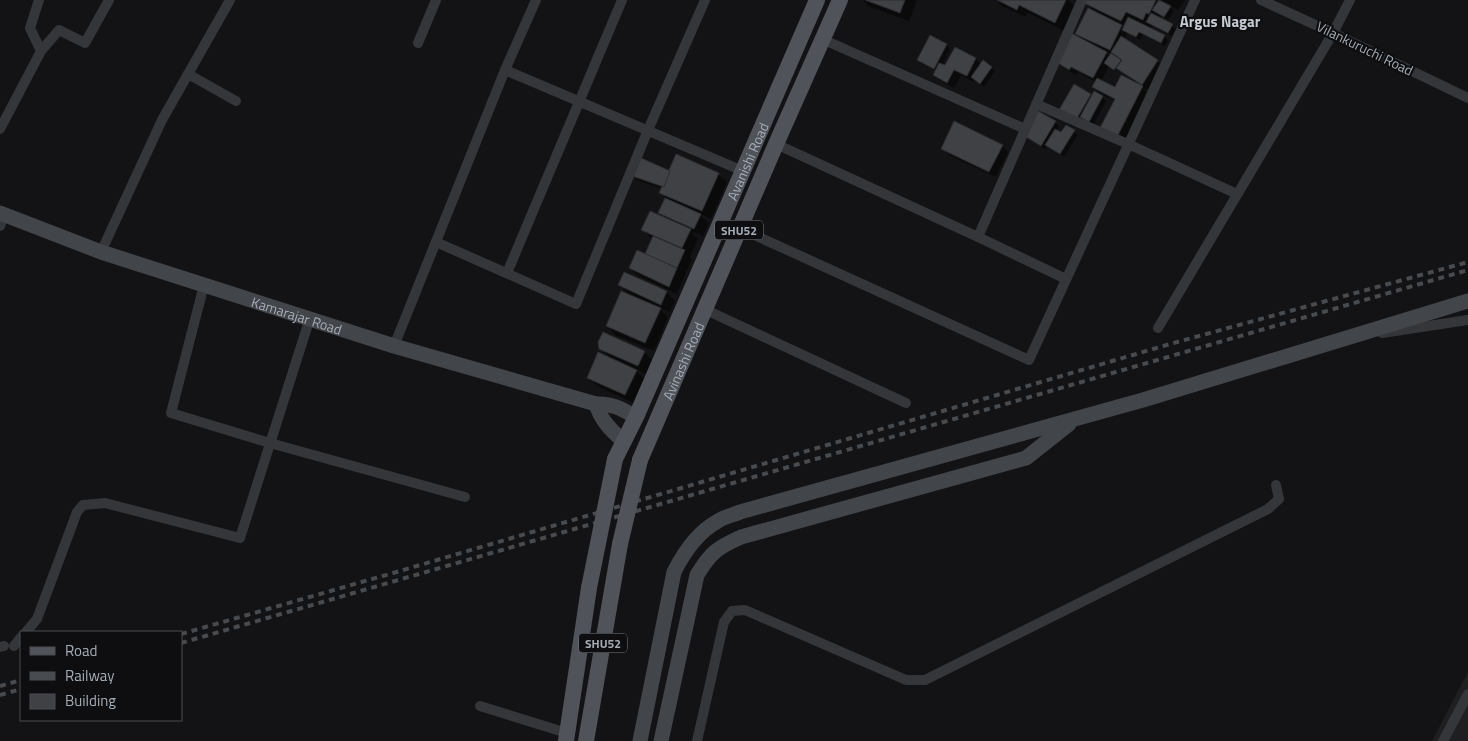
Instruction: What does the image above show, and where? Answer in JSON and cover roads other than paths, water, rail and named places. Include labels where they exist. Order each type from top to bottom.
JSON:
[{"type":"main road","name":"Avinashi Road","points":[[586,741],[620,544],[640,460],[787,117],[840,0]]},
{"type":"main road","name":"Avanishi Road","points":[[566,737],[589,588],[615,459],[636,417],[728,206],[813,1]]},
{"type":"main road","points":[[769,109],[787,117]]},
{"type":"main road","points":[[728,206],[746,213]]},
{"type":"main road","name":"Kamarajar Road","points":[[1,218],[394,346],[596,404],[608,404],[636,417]]},
{"type":"main road","points":[[640,741],[674,572],[684,552],[717,521],[740,512],[1074,420],[1468,301]]},
{"type":"main road","points":[[596,404],[606,426],[624,442]]},
{"type":"main road","points":[[661,741],[697,575],[707,558],[719,547],[741,537],[1026,458],[1074,420]]},
{"type":"street","points":[[39,0],[30,28],[41,51]]},
{"type":"street","points":[[0,128],[41,51],[59,30],[86,43],[109,0]]},
{"type":"street","points":[[101,252],[162,120],[230,0]]},
{"type":"street","points":[[418,43],[436,0]]},
{"type":"street","points":[[394,346],[505,70],[536,0]]},
{"type":"street","points":[[507,273],[622,0]]},
{"type":"street","points":[[436,242],[576,304],[648,130],[705,0]]},
{"type":"street","points":[[978,237],[1082,0]]},
{"type":"street","points":[[739,228],[1029,360],[1194,0]]},
{"type":"street","name":"Vilankuruchi Road","points":[[1261,0],[1468,98]]},
{"type":"street","points":[[1158,328],[1333,33],[1350,0]]},
{"type":"street","points":[[822,40],[1025,129]]},
{"type":"street","points":[[505,70],[742,171]]},
{"type":"street","points":[[188,74],[236,101]]},
{"type":"street","points":[[1036,104],[1238,194]]},
{"type":"street","points":[[776,144],[1066,278]]},
{"type":"street","points":[[204,285],[171,413],[270,443],[465,497]]},
{"type":"street","points":[[704,308],[906,403]]},
{"type":"street","points":[[27,631],[37,619],[77,512],[83,505],[105,502],[240,538],[310,318]]},
{"type":"street","points":[[1343,339],[1468,320]]},
{"type":"street","points":[[697,741],[724,622],[732,611],[745,610],[906,680],[925,680],[1268,509],[1279,500],[1276,485]]},
{"type":"street","points":[[6,646],[20,639]]},
{"type":"street","points":[[1442,741],[1468,694]]},
{"type":"street","points":[[480,706],[566,737]]},
{"type":"railway","points":[[182,634],[1170,344],[1468,262]]},
{"type":"railway","points":[[182,643],[1468,270]]},
{"type":"railway","points":[[0,686],[20,680]]},
{"type":"railway","points":[[0,695],[20,689]]},
{"type":"district","name":"Argus Nagar","points":[[1220,21]]}]
